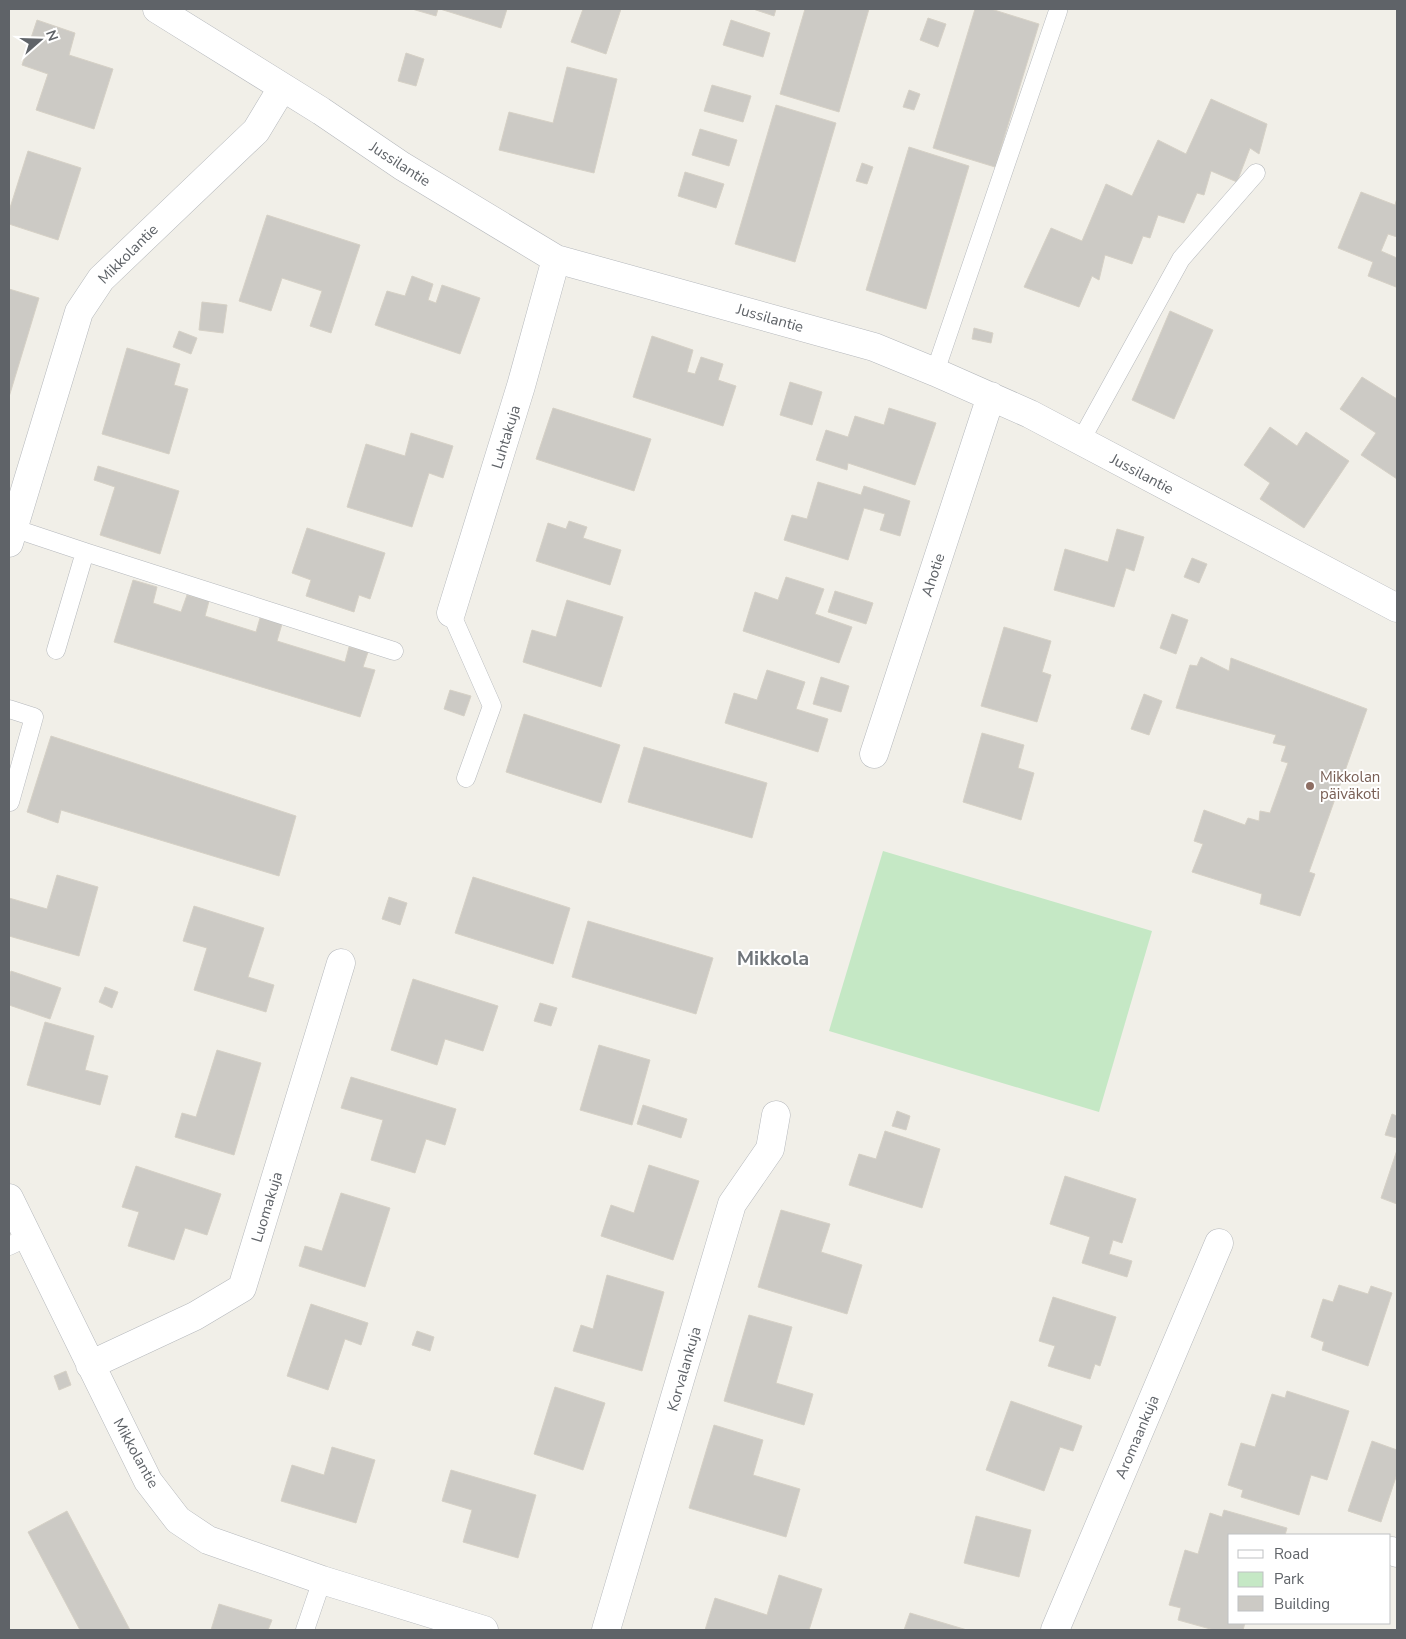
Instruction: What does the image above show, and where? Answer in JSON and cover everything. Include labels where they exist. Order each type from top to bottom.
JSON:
[{"type":"street","name":"Jussilantie","points":[[157,9],[321,111],[402,166],[556,258],[874,347],[935,372],[1030,414],[1397,608]]},
{"type":"street","name":"Mikkolantie","points":[[11,536],[78,312],[101,279],[256,131],[282,88]]},
{"type":"street","name":"Luhtakuja","points":[[451,613],[522,386],[556,258]]},
{"type":"street","name":"Ahotie","points":[[874,754],[991,396]]},
{"type":"street","name":"Luomakuja","points":[[90,1365],[194,1316],[242,1288],[341,963]]},
{"type":"street","name":"Korvalankuja","points":[[606,1630],[732,1204],[770,1150],[776,1115]]},
{"type":"street","name":"Mikkolantie","points":[[9,1198],[18,1242],[90,1365],[148,1481],[178,1520],[208,1540],[322,1580],[484,1630]]},
{"type":"street","name":"Aromaankuja","points":[[1055,1630],[1219,1243]]},
{"type":"lane","points":[[935,372],[1058,11]]},
{"type":"lane","points":[[1080,442],[1181,259],[1256,173]]},
{"type":"lane","points":[[11,536],[85,552],[394,651]]},
{"type":"lane","points":[[56,650],[85,552]]},
{"type":"lane","points":[[451,613],[492,706],[466,778]]},
{"type":"lane","points":[[9,709],[34,717],[10,802]]},
{"type":"lane","points":[[305,1630],[322,1580]]},
{"type":"green space","points":[[883,851],[1152,931],[1099,1112],[829,1031]]},
{"type":"building","points":[[412,9],[438,9],[436,16]]},
{"type":"building","points":[[440,9],[507,9],[501,28]]},
{"type":"building","points":[[583,9],[621,9],[606,54],[571,42]]},
{"type":"building","points":[[753,9],[776,9],[774,16]]},
{"type":"building","points":[[805,9],[869,9],[839,112],[780,94]]},
{"type":"building","points":[[975,9],[991,9],[1039,24],[995,167],[933,148]]},
{"type":"building","points":[[928,18],[946,24],[938,47],[920,40]]},
{"type":"building","points":[[37,20],[75,33],[69,55],[113,69],[94,129],[36,110],[48,74],[22,65]]},
{"type":"building","points":[[731,20],[770,33],[763,57],[723,45]]},
{"type":"building","points":[[406,53],[424,59],[416,86],[398,81]]},
{"type":"building","points":[[567,67],[617,79],[594,173],[499,150],[509,112],[553,123]]},
{"type":"building","points":[[712,85],[751,96],[743,122],[704,111]]},
{"type":"building","points":[[909,90],[920,94],[914,110],[903,107]]},
{"type":"building","points":[[1211,99],[1267,124],[1259,154],[1250,148],[1237,182],[1211,171],[1204,195],[1197,193],[1184,223],[1158,215],[1150,238],[1143,236],[1132,264],[1105,255],[1099,280],[1092,276],[1079,307],[1024,287],[1051,228],[1082,241],[1106,184],[1132,196],[1158,140],[1186,154]]},
{"type":"building","points":[[776,105],[836,123],[795,262],[735,244]]},
{"type":"building","points":[[700,129],[737,140],[729,166],[692,155]]},
{"type":"building","points":[[909,147],[969,166],[926,309],[866,290]]},
{"type":"building","points":[[28,151],[81,168],[58,240],[9,224],[9,211]]},
{"type":"building","points":[[862,163],[873,167],[867,184],[856,181]]},
{"type":"building","points":[[685,172],[724,184],[716,208],[678,196]]},
{"type":"building","points":[[1361,192],[1395,205],[1397,198],[1397,237],[1388,234],[1381,251],[1397,258],[1396,287],[1368,276],[1373,262],[1338,248]]},
{"type":"building","points":[[267,215],[360,245],[331,333],[310,326],[322,291],[282,278],[271,311],[239,301]]},
{"type":"building","points":[[412,276],[433,284],[428,300],[436,303],[442,285],[480,298],[460,354],[375,325],[387,291],[405,296]]},
{"type":"building","points":[[9,289],[39,298],[9,397]]},
{"type":"building","points":[[202,302],[227,305],[223,333],[199,330]]},
{"type":"building","points":[[1170,311],[1213,330],[1174,419],[1132,400]]},
{"type":"building","points":[[974,328],[993,333],[991,343],[972,339]]},
{"type":"building","points":[[179,331],[197,338],[191,354],[173,347]]},
{"type":"building","points":[[652,336],[693,350],[687,372],[695,374],[701,357],[723,364],[718,380],[736,386],[723,426],[633,397]]},
{"type":"building","points":[[127,348],[180,364],[174,385],[188,389],[169,454],[102,434]]},
{"type":"building","points":[[1362,377],[1397,399],[1397,479],[1361,455],[1376,433],[1340,409]]},
{"type":"building","points":[[790,382],[822,392],[812,425],[780,415]]},
{"type":"building","points":[[553,408],[651,439],[634,491],[536,459]]},
{"type":"building","points":[[889,408],[936,423],[915,485],[848,463],[847,470],[816,460],[826,430],[848,437],[855,416],[884,425]]},
{"type":"building","points":[[1270,427],[1297,446],[1306,432],[1349,461],[1304,528],[1260,499],[1270,483],[1244,465]]},
{"type":"building","points":[[411,433],[453,446],[443,478],[429,473],[412,527],[347,507],[366,444],[405,456]]},
{"type":"building","points":[[98,466],[179,491],[160,554],[100,535],[115,487],[94,480]]},
{"type":"building","points":[[818,482],[861,495],[864,486],[910,501],[900,536],[880,530],[885,514],[864,508],[848,560],[784,540],[792,515],[807,519]]},
{"type":"building","points":[[569,521],[587,527],[583,538],[621,550],[610,585],[536,561],[548,523],[566,529]]},
{"type":"building","points":[[307,528],[385,553],[370,599],[359,595],[354,612],[306,596],[311,580],[292,573]]},
{"type":"building","points":[[1117,529],[1144,537],[1134,571],[1126,568],[1114,607],[1054,590],[1065,549],[1108,562]]},
{"type":"building","points":[[1192,558],[1207,564],[1199,583],[1184,577]]},
{"type":"building","points":[[786,577],[824,589],[815,614],[852,627],[839,663],[743,631],[755,592],[778,600]]},
{"type":"building","points":[[133,580],[157,587],[153,603],[181,612],[187,595],[209,601],[205,616],[256,632],[260,618],[282,624],[277,641],[345,662],[349,647],[368,652],[363,667],[375,670],[360,717],[114,642]]},
{"type":"building","points":[[835,591],[873,603],[866,624],[828,612]]},
{"type":"building","points":[[567,600],[623,617],[601,687],[523,662],[532,630],[556,637]]},
{"type":"building","points":[[1172,614],[1188,620],[1176,654],[1160,648]]},
{"type":"building","points":[[1004,627],[1051,641],[1042,672],[1051,675],[1037,722],[981,706]]},
{"type":"building","name":"Mikkolan päiväkoti","points":[[1201,657],[1229,671],[1231,658],[1367,709],[1309,872],[1315,874],[1300,916],[1260,904],[1262,894],[1192,872],[1203,844],[1194,841],[1204,810],[1245,825],[1248,818],[1259,821],[1260,811],[1270,813],[1288,763],[1281,761],[1286,746],[1273,743],[1276,735],[1176,708],[1190,665],[1197,666]]},
{"type":"building","points":[[767,670],[805,682],[796,709],[828,719],[818,752],[725,723],[734,693],[757,700]]},
{"type":"building","points":[[821,677],[849,686],[841,712],[813,704]]},
{"type":"building","points":[[450,690],[471,696],[464,716],[444,709]]},
{"type":"building","points":[[1144,694],[1162,701],[1149,735],[1131,729]]},
{"type":"building","points":[[524,714],[620,745],[601,803],[506,772]]},
{"type":"building","points":[[982,733],[1024,745],[1018,768],[1034,773],[1021,820],[963,802]]},
{"type":"building","points":[[51,736],[296,816],[279,876],[61,810],[58,823],[27,812]]},
{"type":"building","points":[[644,747],[767,783],[752,838],[628,802]]},
{"type":"building","points":[[57,875],[98,887],[79,956],[9,936],[9,898],[47,909]]},
{"type":"building","points":[[473,877],[570,908],[553,964],[455,933]]},
{"type":"building","points":[[389,897],[407,903],[400,925],[382,919]]},
{"type":"building","points":[[194,906],[264,928],[248,977],[274,985],[266,1012],[194,990],[207,948],[183,941]]},
{"type":"building","points":[[588,921],[713,958],[696,1014],[572,977]]},
{"type":"building","points":[[11,971],[61,988],[50,1019],[9,1005],[9,978]]},
{"type":"building","points":[[413,979],[498,1006],[483,1051],[445,1039],[437,1065],[391,1050]]},
{"type":"building","points":[[105,987],[118,992],[112,1008],[99,1002]]},
{"type":"building","points":[[540,1003],[557,1008],[551,1026],[534,1021]]},
{"type":"building","points":[[45,1022],[94,1036],[85,1070],[108,1076],[100,1105],[27,1085]]},
{"type":"building","points":[[599,1045],[650,1060],[632,1125],[580,1110]]},
{"type":"building","points":[[217,1050],[261,1063],[234,1155],[175,1137],[182,1113],[196,1117]]},
{"type":"building","points":[[351,1077],[456,1109],[445,1145],[426,1139],[415,1173],[371,1160],[383,1120],[341,1108]]},
{"type":"building","points":[[643,1105],[687,1119],[681,1138],[637,1124]]},
{"type":"building","points":[[897,1111],[910,1116],[906,1130],[892,1126]]},
{"type":"building","points":[[1392,1114],[1397,1116],[1397,1138],[1385,1135]]},
{"type":"building","points":[[885,1131],[940,1149],[922,1208],[849,1185],[859,1154],[876,1159]]},
{"type":"building","points":[[1397,1150],[1397,1204],[1381,1198]]},
{"type":"building","points":[[649,1165],[699,1181],[673,1260],[601,1236],[611,1205],[634,1213]]},
{"type":"building","points":[[136,1166],[221,1194],[207,1235],[185,1228],[174,1260],[128,1246],[139,1212],[122,1207]]},
{"type":"building","points":[[1065,1176],[1136,1199],[1122,1243],[1113,1240],[1109,1254],[1132,1261],[1127,1277],[1082,1263],[1090,1237],[1050,1224]]},
{"type":"building","points":[[341,1193],[390,1208],[365,1287],[299,1266],[305,1246],[322,1251]]},
{"type":"building","points":[[781,1210],[830,1224],[821,1252],[862,1265],[847,1314],[758,1287]]},
{"type":"building","points":[[607,1275],[664,1292],[642,1371],[573,1351],[581,1325],[593,1329]]},
{"type":"building","points":[[1339,1285],[1368,1294],[1371,1286],[1392,1293],[1368,1366],[1322,1350],[1324,1342],[1311,1337],[1323,1299],[1333,1302]]},
{"type":"building","points":[[1053,1297],[1116,1317],[1100,1366],[1095,1364],[1090,1379],[1048,1366],[1055,1346],[1039,1341]]},
{"type":"building","points":[[311,1304],[368,1323],[361,1345],[345,1339],[328,1390],[287,1376]]},
{"type":"building","points":[[749,1315],[792,1327],[776,1383],[813,1394],[804,1425],[724,1401]]},
{"type":"building","points":[[417,1331],[434,1337],[430,1351],[412,1345]]},
{"type":"building","points":[[66,1371],[71,1385],[59,1390],[54,1376]]},
{"type":"building","points":[[555,1387],[605,1403],[583,1470],[534,1454]]},
{"type":"building","points":[[1287,1391],[1349,1411],[1327,1480],[1311,1475],[1299,1515],[1241,1497],[1243,1490],[1228,1485],[1241,1443],[1255,1447],[1272,1394],[1285,1398]]},
{"type":"building","points":[[1011,1401],[1082,1426],[1073,1451],[1060,1447],[1044,1491],[986,1470]]},
{"type":"building","points":[[714,1425],[763,1440],[753,1475],[800,1489],[786,1537],[689,1508]]},
{"type":"building","points":[[1372,1441],[1397,1450],[1397,1474],[1381,1522],[1348,1511]]},
{"type":"building","points":[[332,1447],[375,1460],[356,1523],[281,1501],[292,1465],[324,1475]]},
{"type":"building","points":[[451,1470],[536,1495],[518,1558],[463,1542],[472,1510],[442,1501]]},
{"type":"building","points":[[1224,1510],[1287,1528],[1285,1534],[1228,1534],[1228,1624],[1245,1624],[1243,1630],[1214,1630],[1178,1620],[1181,1608],[1169,1605],[1185,1550],[1198,1554],[1210,1513],[1222,1517]]},
{"type":"building","points":[[67,1511],[130,1630],[80,1630],[28,1532]]},
{"type":"building","points":[[976,1516],[1031,1530],[1019,1577],[964,1563]]},
{"type":"building","points":[[779,1575],[822,1589],[809,1630],[705,1630],[715,1598],[767,1615]]},
{"type":"building","points":[[219,1604],[272,1620],[268,1630],[211,1630]]},
{"type":"building","points":[[910,1613],[967,1630],[904,1630]]},
{"type":"place","name":"Mikkolan päiväkoti","points":[[1310,786]]},
{"type":"district","name":"Mikkola","points":[[773,958]]}]
